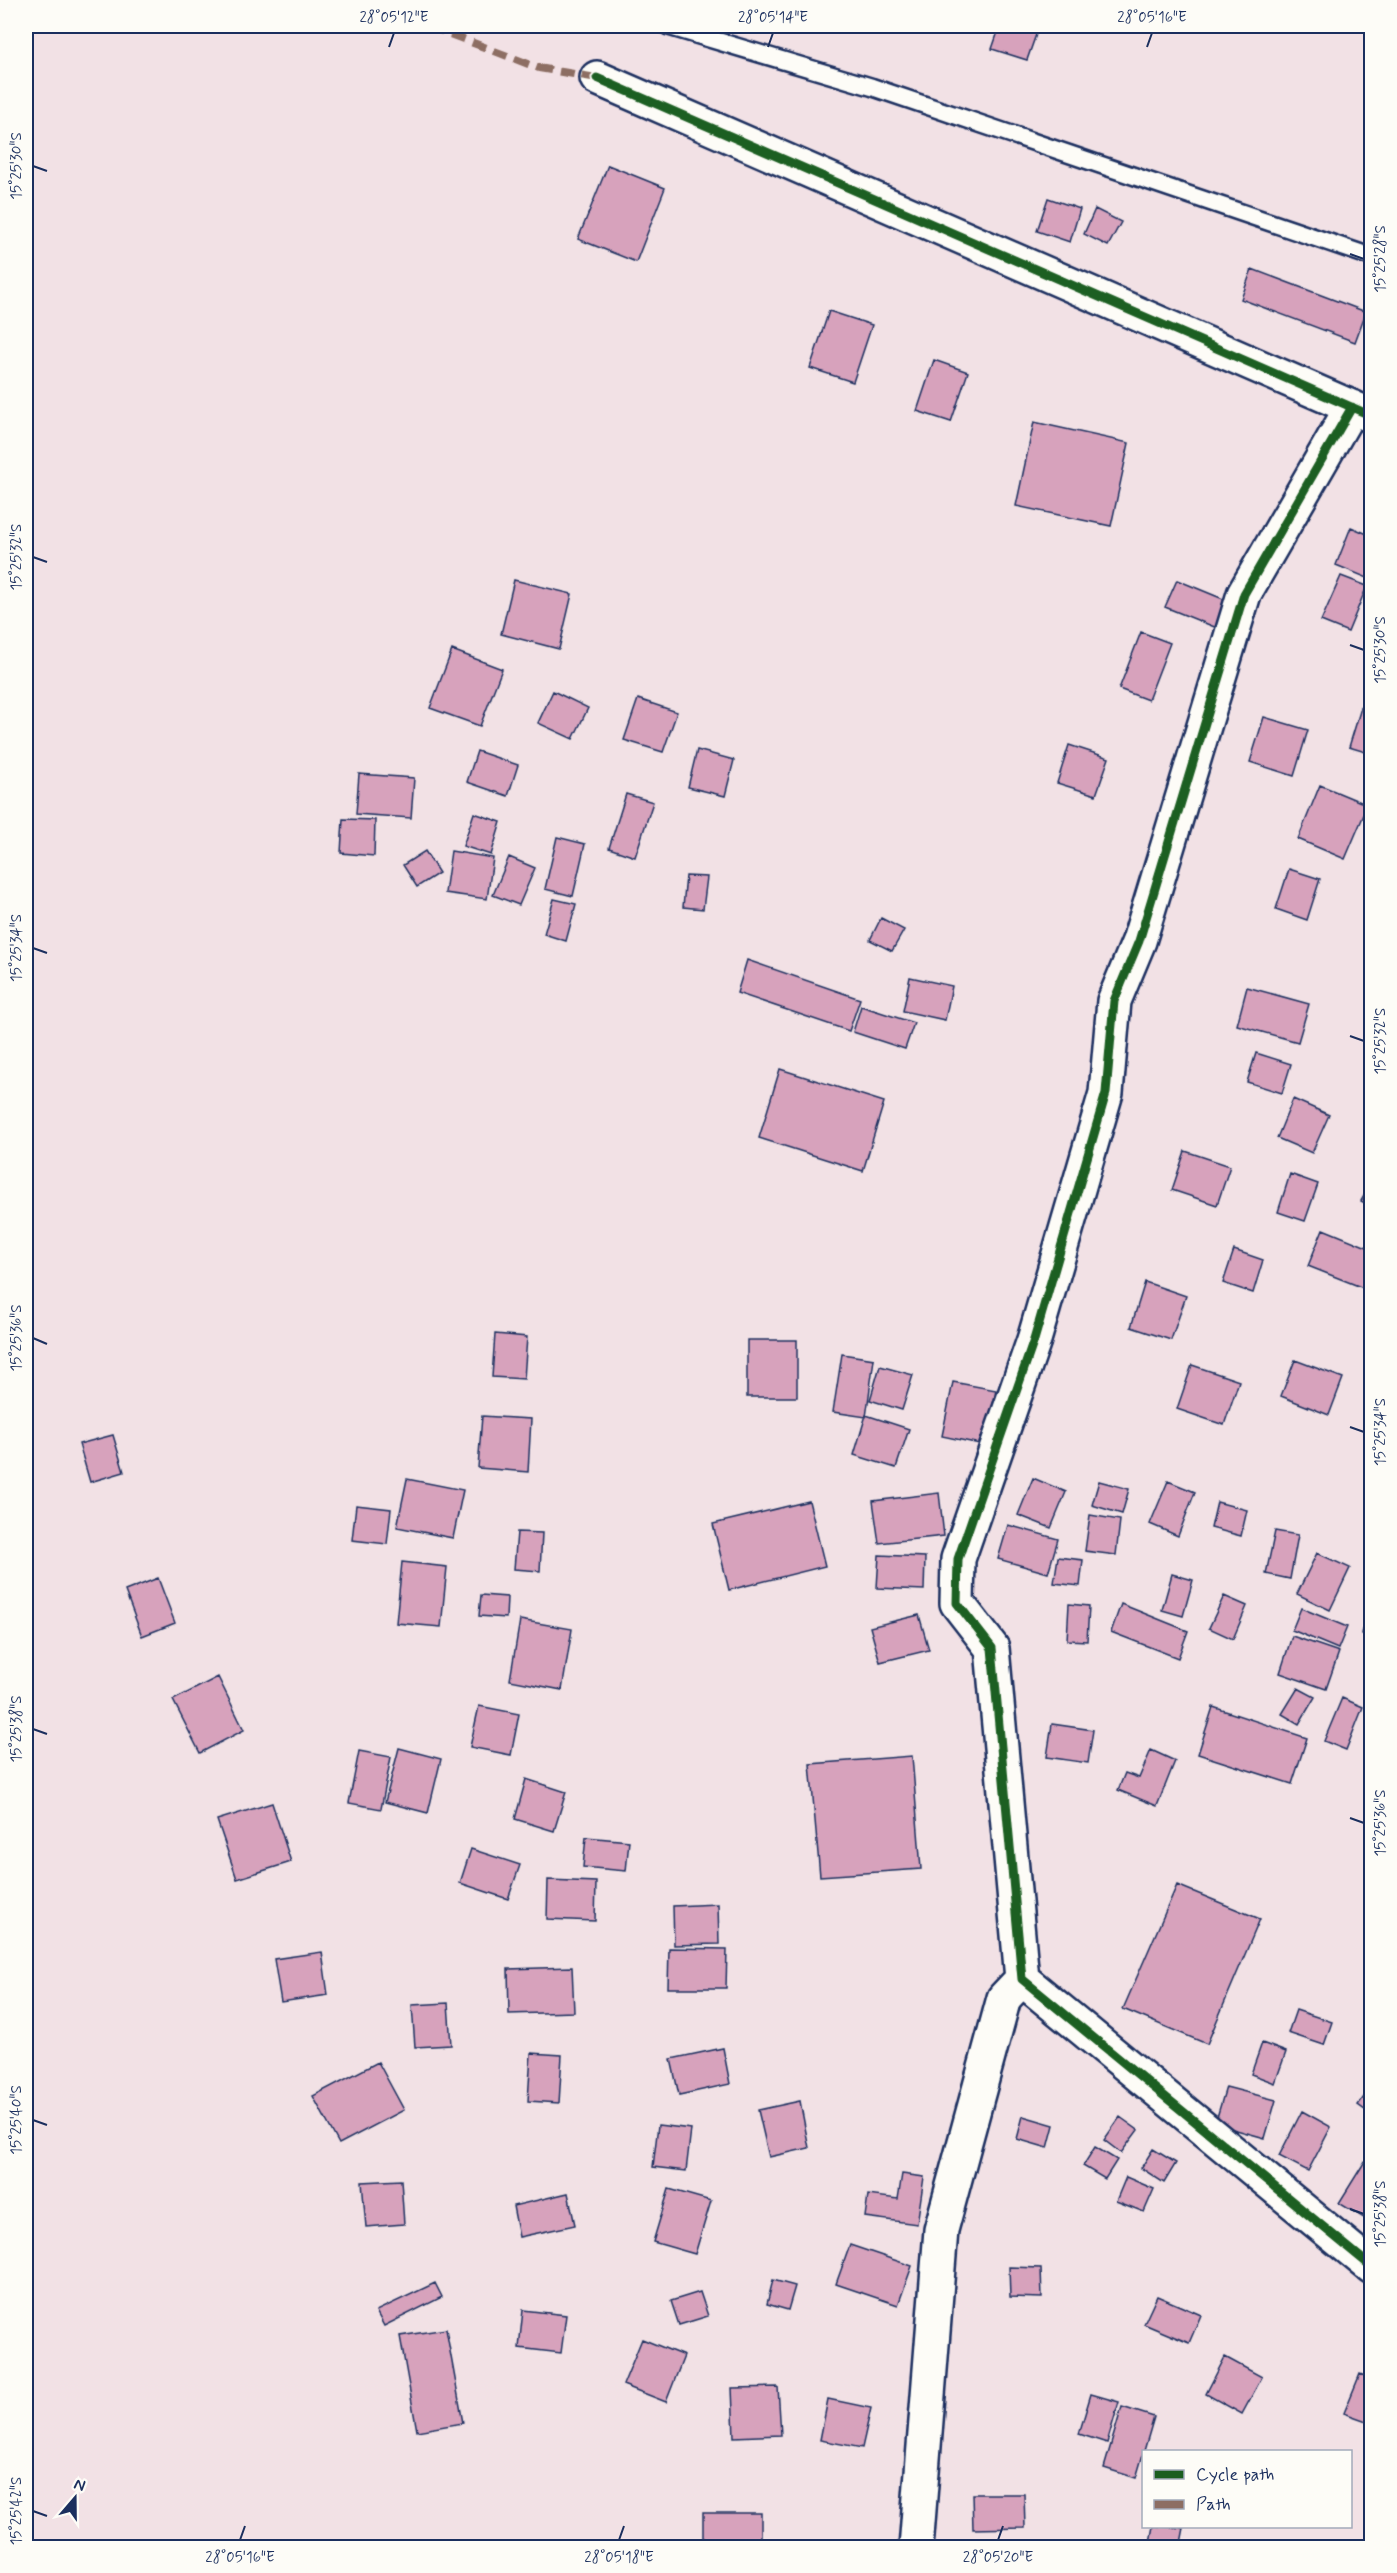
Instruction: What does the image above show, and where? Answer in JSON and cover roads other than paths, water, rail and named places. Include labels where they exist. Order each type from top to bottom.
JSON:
[{"type":"street","points":[[597,78],[1362,412],[1244,594],[1139,941],[1114,1001],[1106,1093],[1034,1340],[958,1559],[957,1603],[992,1648],[1022,1979],[1371,2267]]},
{"type":"street","points":[[916,2547],[941,2230],[1004,1998],[1022,1979]]},
{"type":"lane","points":[[667,26],[872,87],[1371,258]]}]
